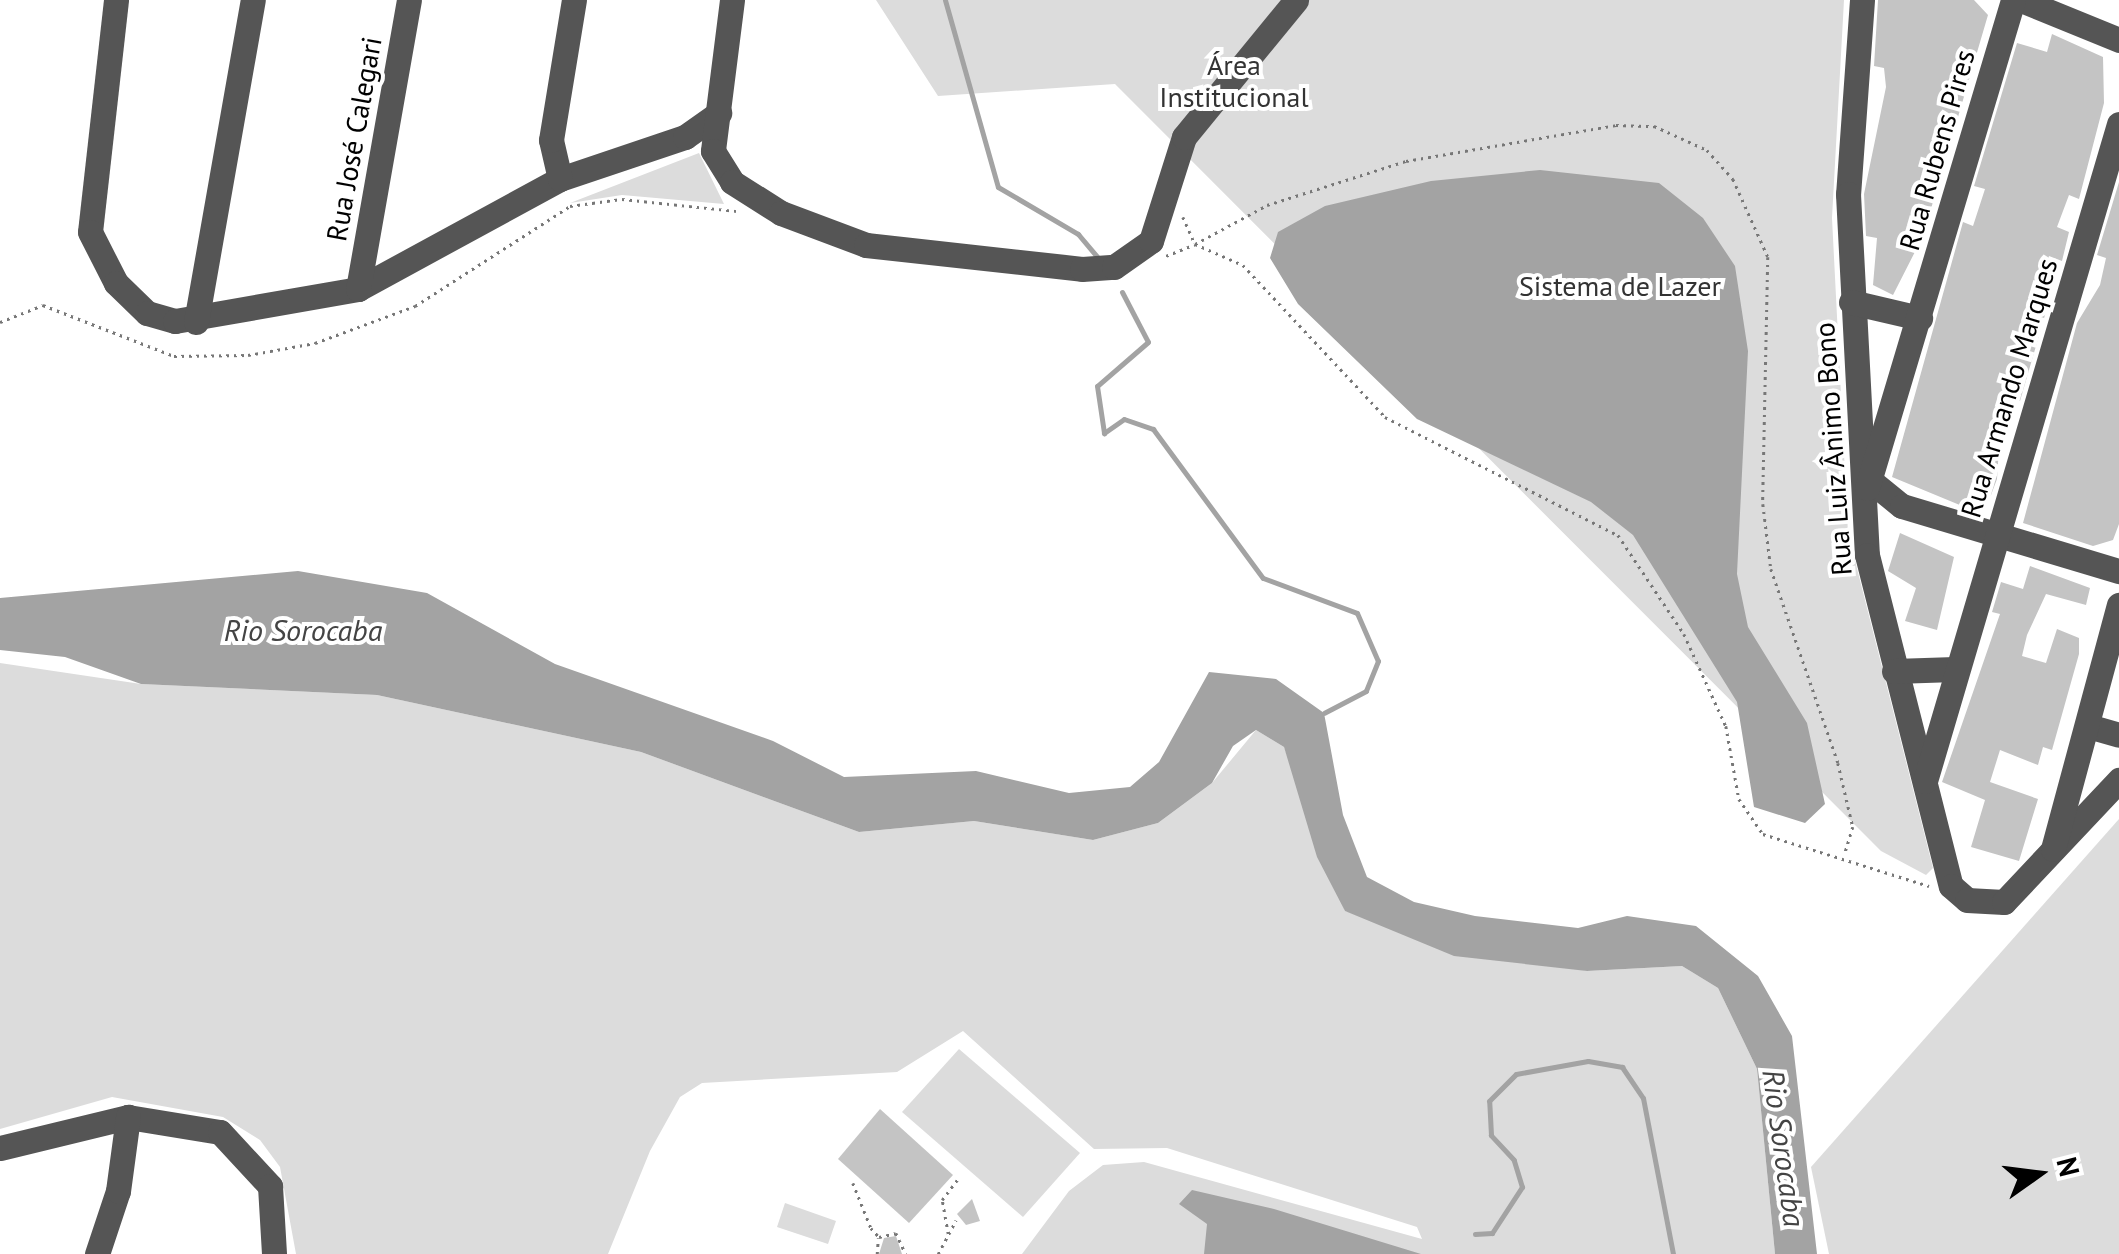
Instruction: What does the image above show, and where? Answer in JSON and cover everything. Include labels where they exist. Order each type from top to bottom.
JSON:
[{"type":"street","points":[[116,0],[90,232],[116,282],[147,313],[196,322],[358,289],[560,179],[684,138],[719,113]]},
{"type":"street","points":[[196,322],[252,0]]},
{"type":"street","name":"Rua José Calegari","points":[[358,289],[409,0]]},
{"type":"street","points":[[560,179],[551,140],[574,0]]},
{"type":"street","points":[[732,0],[719,113],[720,168],[780,213],[866,244],[1114,268],[1160,227],[1184,136],[1296,0]]},
{"type":"street","name":"Rua Luiz Ânimo Bono","points":[[1862,0],[1850,137],[1852,302],[1859,433],[1867,488],[1864,520],[1894,672],[1952,886],[1967,900],[2004,902],[2052,854]]},
{"type":"street","name":"Rua Rubens Pires","points":[[1867,488],[2013,0]]},
{"type":"street","points":[[2021,0],[2117,37]]},
{"type":"street","name":"Rua Armando Marques","points":[[1924,786],[1955,669],[2119,124]]},
{"type":"street","points":[[1852,302],[1920,318]]},
{"type":"street","points":[[1859,433],[1891,413]]},
{"type":"street","points":[[1867,488],[1902,506],[2119,571]]},
{"type":"street","points":[[1864,520],[1902,506]]},
{"type":"street","points":[[2052,854],[2119,605]]},
{"type":"street","points":[[1894,672],[1955,669]]},
{"type":"street","points":[[1911,738],[1943,710]]},
{"type":"street","points":[[2088,726],[2119,735]]},
{"type":"street","points":[[2052,854],[2119,780]]},
{"type":"street","points":[[96,1254],[118,1191],[128,1117]]},
{"type":"street","points":[[0,1148],[128,1117],[220,1132],[270,1186],[274,1254]]},
{"type":"path","points":[[1150,264],[1267,205],[1459,147],[1616,125],[1654,126],[1707,150],[1741,194],[1768,257],[1763,504],[1771,568],[1842,780],[1853,827],[1844,855]]},
{"type":"path","points":[[0,322],[43,305],[174,356],[248,356],[414,306],[570,206],[685,202],[754,217]]},
{"type":"path","points":[[1195,244],[1244,265],[1385,417],[1618,535],[1684,634],[1726,726],[1739,799],[1762,834],[1790,850],[1844,855],[1942,891]]},
{"type":"path","points":[[948,1234],[942,1200],[958,1179]]},
{"type":"path","points":[[853,1183],[879,1237],[877,1254]]},
{"type":"path","points":[[938,1254],[956,1220]]},
{"type":"path","points":[[879,1237],[896,1232],[906,1254]]},
{"type":"green space","name":"Sistema de Lazer","points":[[876,0],[1844,0],[1832,218],[1848,533],[1933,868],[1926,875],[1881,851],[1115,84],[938,96]]},
{"type":"green space","points":[[699,153],[724,204],[622,195],[570,203]]},
{"type":"green space","points":[[0,663],[141,684],[377,695],[641,752],[859,832],[974,821],[1093,840],[1158,823],[1212,783],[1256,730],[1284,747],[1345,911],[1587,971],[1682,966],[1718,988],[1757,1069],[1775,1254],[1022,1254],[1069,1191],[1103,1165],[1144,1162],[1422,1239],[1417,1227],[1167,1148],[1094,1149],[963,1031],[897,1072],[702,1083],[680,1097],[650,1151],[608,1254],[296,1254],[280,1167],[260,1140],[223,1117],[112,1097],[0,1129]]},
{"type":"green space","points":[[2119,819],[2119,1254],[1829,1254],[1811,1167]]},
{"type":"green space","points":[[959,1049],[1080,1153],[1023,1217],[902,1112]]},
{"type":"green space","points":[[785,1203],[836,1221],[828,1244],[777,1227]]},
{"type":"water","points":[[1540,170],[1659,183],[1703,218],[1735,266],[1748,351],[1737,574],[1748,627],[1807,723],[1825,804],[1805,823],[1754,807],[1737,702],[1633,535],[1591,502],[1417,419],[1298,304],[1270,258],[1278,232],[1325,206],[1431,181]]},
{"type":"water","name":"Rio Sorocaba","points":[[298,571],[427,593],[555,664],[773,741],[844,777],[976,771],[1069,793],[1130,787],[1159,762],[1209,672],[1276,679],[1324,713],[1343,815],[1367,877],[1414,902],[1475,916],[1578,928],[1627,916],[1696,926],[1758,976],[1792,1036],[1817,1254],[1775,1254],[1757,1069],[1718,988],[1682,966],[1587,971],[1454,956],[1345,911],[1317,857],[1284,747],[1256,730],[1233,746],[1212,783],[1158,823],[1093,840],[974,821],[859,832],[641,752],[377,695],[141,684],[65,657],[0,650],[0,598]]},
{"type":"water","points":[[1192,1190],[1274,1209],[1421,1254],[1204,1254],[1207,1224],[1179,1204]]},
{"type":"building","points":[[1878,0],[1974,0],[1988,15],[1923,236],[1893,295],[1873,285],[1877,238],[1866,236],[1864,194],[1886,87],[1884,68],[1874,66]]},
{"type":"building","points":[[2052,34],[2103,57],[2104,103],[2079,199],[2069,195],[2057,227],[2069,232],[2062,261],[2049,256],[2039,288],[2047,308],[2020,401],[2012,398],[2000,431],[1997,479],[1991,495],[1967,508],[1892,477],[1963,222],[1973,226],[1985,189],[1974,186],[2017,43],[2047,52]]},
{"type":"building","points":[[2119,182],[2119,524],[2113,540],[2093,546],[2023,523],[2077,323],[2100,285],[2106,258],[2097,255]]},
{"type":"building","points":[[1900,533],[1954,557],[1937,630],[1905,621],[1916,588],[1888,571]]},
{"type":"building","points":[[2030,566],[2090,588],[2086,605],[2046,594],[2027,635],[2022,656],[2046,663],[2057,629],[2079,638],[2079,654],[2052,750],[2043,747],[2038,765],[2000,750],[1990,782],[2038,799],[2019,861],[1971,847],[1985,800],[1942,782],[2000,614],[1992,612],[2001,582],[2023,589]]},
{"type":"building","points":[[880,1109],[953,1175],[909,1223],[838,1159]]},
{"type":"building","points":[[972,1199],[980,1221],[966,1225],[957,1214]]},
{"type":"building","points":[[896,1236],[902,1254],[879,1254],[884,1238]]},
{"type":"waterway","points":[[945,0],[998,187],[1078,234],[1097,257]]},
{"type":"waterway","points":[[1122,292],[1148,342],[1097,386],[1104,433],[1124,419],[1153,429],[1263,578],[1357,613],[1378,661],[1366,691],[1324,713]]},
{"type":"waterway","points":[[1475,1234],[1492,1233],[1522,1187],[1514,1160],[1491,1135],[1489,1101],[1516,1074],[1588,1061],[1622,1067],[1643,1098],[1673,1254]]},
{"type":"park label","name":"Área Institucional","points":[[1234,81]]}]
